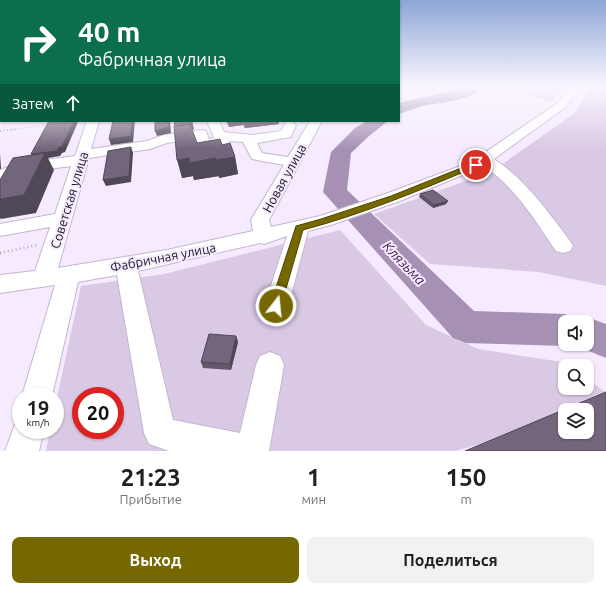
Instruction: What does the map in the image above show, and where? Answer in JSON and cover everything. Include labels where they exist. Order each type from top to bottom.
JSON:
[{"type":"street","name":"Фабричная улица","points":[[0,284],[69,275],[167,258],[264,237],[324,221],[394,197],[476,165],[559,107]]},
{"type":"street","name":"Советская улица","points":[[44,278],[93,122]]},
{"type":"street","points":[[213,122],[219,136],[248,138],[249,140],[286,134],[290,125]]},
{"type":"street","name":"Новая улица","points":[[264,237],[260,220],[315,122]]},
{"type":"street","points":[[0,181],[4,174],[15,169],[150,145],[199,128],[203,144],[223,141],[227,136]]},
{"type":"street","points":[[249,140],[257,156],[293,162]]},
{"type":"street","points":[[483,159],[503,172],[528,198],[563,246]]},
{"type":"street","points":[[0,230],[62,219]]},
{"type":"street","points":[[276,306],[299,228]]},
{"type":"street","points":[[126,265],[160,433],[244,451]]},
{"type":"street","points":[[39,387],[69,275]]},
{"type":"street","points":[[252,451],[270,365]]},
{"type":"street","points":[[22,451],[25,439]]},
{"type":"path","points":[[0,131],[44,125],[52,122]]},
{"type":"shaded area","points":[[579,107],[606,107],[606,286],[539,272],[430,264],[374,214],[491,172],[575,113]]},
{"type":"shaded area","points":[[340,230],[426,325],[478,349],[558,361],[558,395],[594,395],[594,384],[606,393],[594,404],[558,403],[558,422],[455,451],[46,451],[48,439],[64,439],[64,387],[59,387],[81,286],[164,274]]},
{"type":"building","points":[[48,122],[74,122],[62,147],[59,147],[57,151],[31,154]]},
{"type":"building","points":[[113,122],[132,122],[131,136],[109,139]]},
{"type":"building","points":[[155,122],[169,122],[169,127],[155,131]]},
{"type":"building","points":[[174,122],[192,122],[192,124],[175,126]]},
{"type":"building","points":[[190,124],[197,143],[220,139],[222,145],[230,143],[235,157],[216,160],[215,158],[190,163],[189,158],[177,160],[174,126]]},
{"type":"building","points":[[131,147],[129,176],[103,180],[108,151]]},
{"type":"building","points":[[45,153],[24,195],[0,199],[0,180],[13,158]]},
{"type":"building","points":[[433,190],[448,201],[434,205],[420,194]]},
{"type":"building","points":[[209,334],[236,336],[230,364],[201,362]]},
{"type":"building","points":[[606,392],[606,451],[465,451],[558,412],[558,439],[594,439],[594,403],[580,403]]},
{"type":"waterway","name":"Клязьма","points":[[377,122],[362,132],[341,152],[335,192],[466,327],[558,330]]},
{"type":"waterway","name":"Клязьма","points":[[594,336],[606,341]]},
{"type":"route","points":[[276,306],[299,228],[394,197],[476,165]]}]
